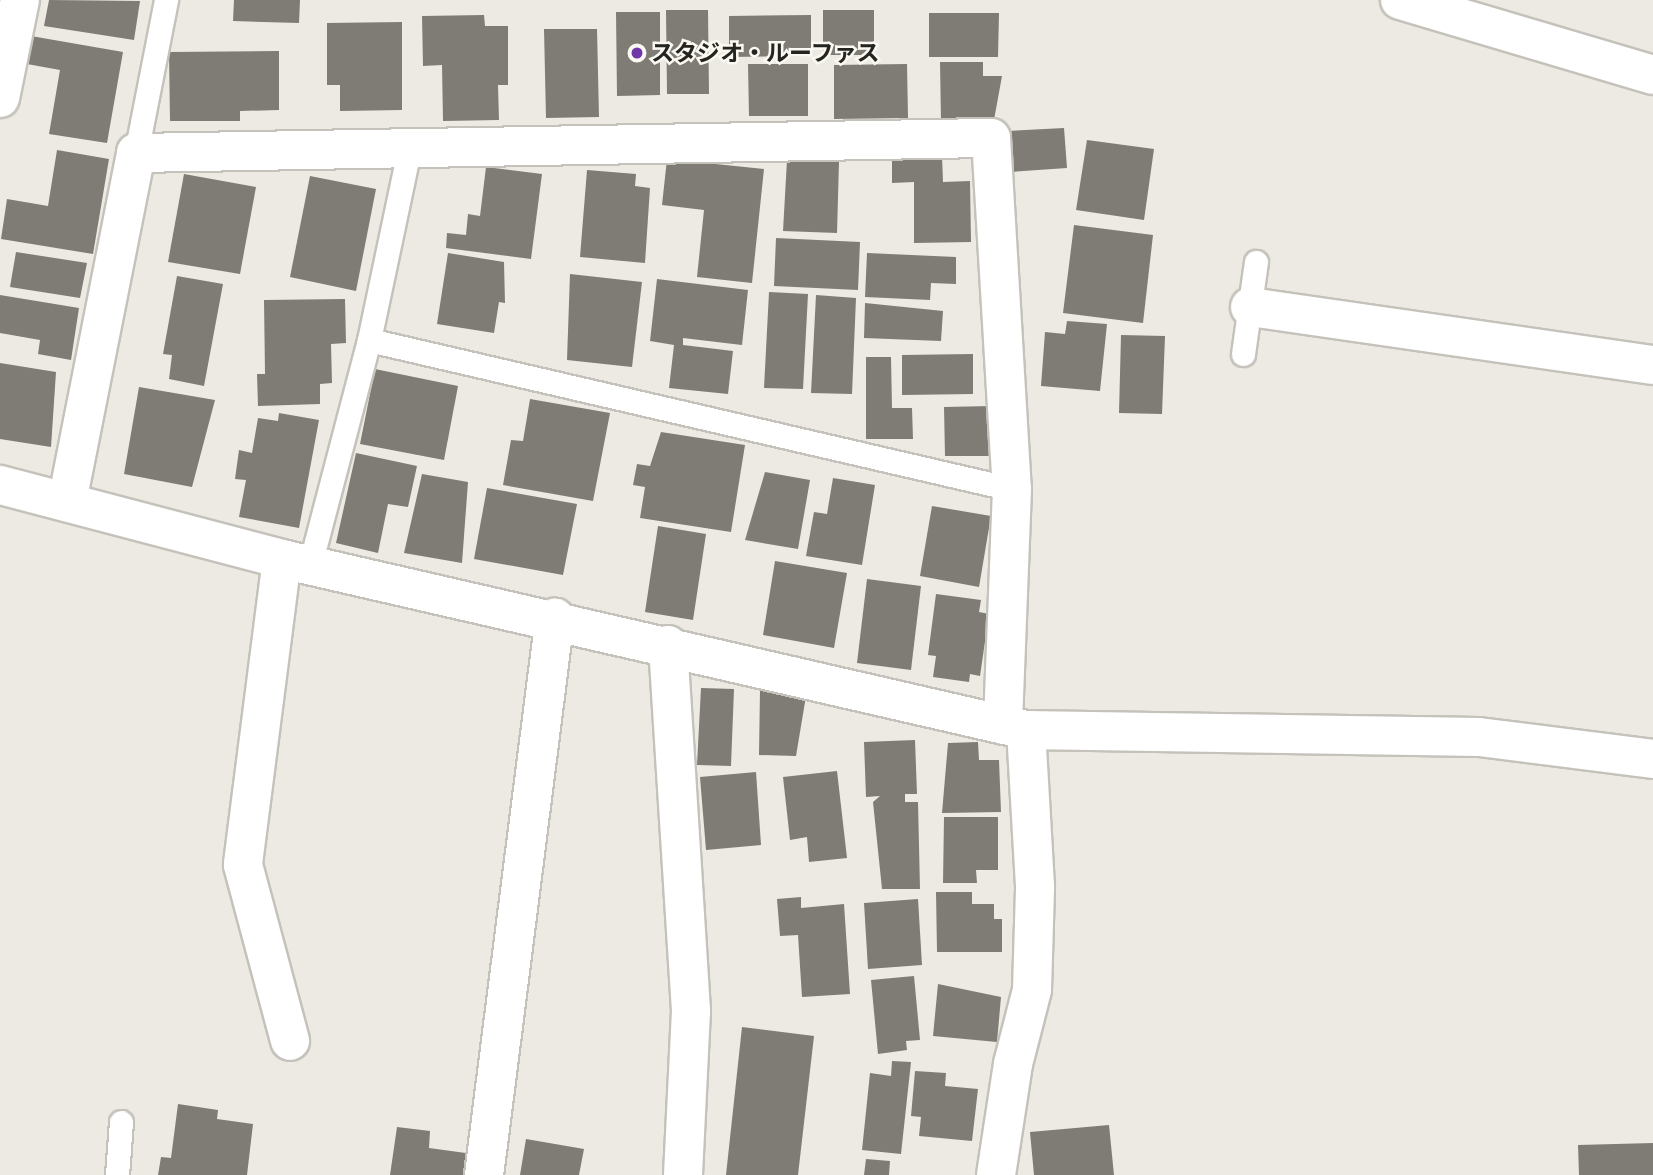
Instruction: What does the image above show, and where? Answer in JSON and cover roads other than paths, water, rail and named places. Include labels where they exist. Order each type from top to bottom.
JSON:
[{"type":"street","points":[[0,98],[20,0]]},
{"type":"street","points":[[1399,0],[1462,8],[1653,75]]},
{"type":"street","points":[[67,502],[135,153],[410,145],[991,138],[1012,489],[1015,727],[1035,886],[1032,990],[1013,1064],[996,1175]]},
{"type":"street","points":[[1250,307],[1653,365]]},
{"type":"street","points":[[0,486],[296,560],[555,617],[1015,727],[1479,737],[1653,759]]},
{"type":"street","points":[[290,1041],[243,866],[296,560]]},
{"type":"street","points":[[484,1175],[555,617]]},
{"type":"street","points":[[668,645],[691,1012],[683,1175]]},
{"type":"lane","points":[[135,153],[166,0]]},
{"type":"lane","points":[[296,560],[369,340],[410,145]]},
{"type":"lane","points":[[1243,354],[1256,262]]},
{"type":"lane","points":[[369,340],[1012,489]]},
{"type":"lane","points":[[117,1175],[121,1122]]},
{"type":"place","name":"スタジオ・ルーファス","points":[[637,53]]}]
